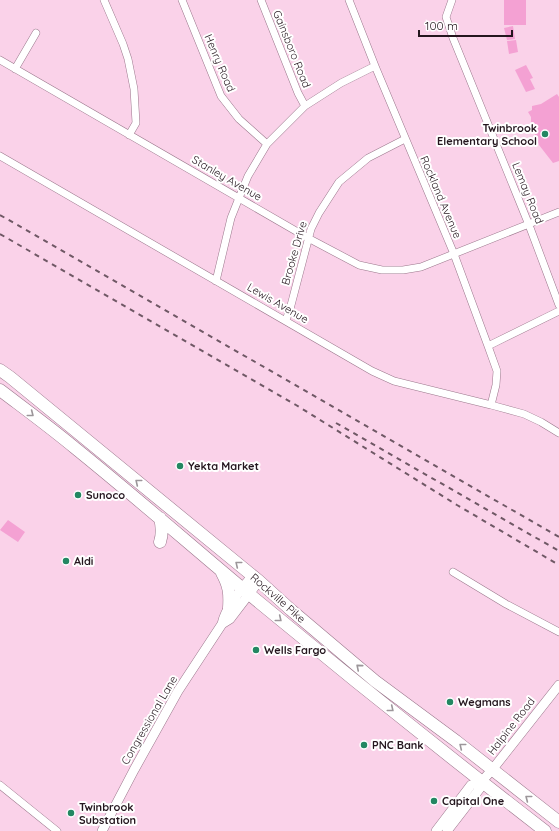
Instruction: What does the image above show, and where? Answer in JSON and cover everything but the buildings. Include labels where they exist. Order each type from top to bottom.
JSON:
[{"type":"main road","name":"Rockville Pike","points":[[5,373],[256,578],[291,610],[375,681],[456,741],[559,822]]},
{"type":"main road","name":"Rockville Pike","points":[[0,388],[160,518],[246,591],[481,782],[545,831]]},
{"type":"main road","points":[[160,518],[162,532],[160,542],[182,537]]},
{"type":"main road","points":[[219,569],[228,584],[230,597],[229,608]]},
{"type":"street","points":[[104,0],[123,44],[128,59],[134,89],[136,123],[130,135]]},
{"type":"street","name":"Henry Road","points":[[182,0],[221,96],[239,119],[267,144]]},
{"type":"street","name":"Gainsboro Road","points":[[261,0],[298,93],[305,106]]},
{"type":"street","name":"Rockland Avenue","points":[[350,0],[375,66],[454,254],[488,346],[496,372],[496,385],[491,405]]},
{"type":"street","name":"Lemay Road","points":[[452,0],[446,17],[453,38],[529,225],[559,305]]},
{"type":"street","points":[[15,69],[36,33]]},
{"type":"street","name":"Stanley Avenue","points":[[0,60],[308,238],[359,265],[382,270],[403,270],[421,267],[559,212]]},
{"type":"street","points":[[216,280],[231,218],[248,176],[267,144],[305,106],[341,83],[375,66]]},
{"type":"street","name":"Brooke Drive","points":[[286,320],[308,238],[319,212],[339,182],[368,158],[406,139]]},
{"type":"street","name":"Lewis Avenue","points":[[0,156],[372,371],[394,381],[491,405],[531,418],[559,433]]},
{"type":"street","points":[[488,346],[559,311]]},
{"type":"street","points":[[0,388],[5,373]]},
{"type":"street","points":[[453,572],[506,604],[559,632]]},
{"type":"street","name":"Congressional Lane","points":[[102,831],[178,691],[222,624],[224,616],[229,608],[246,591],[256,578]]},
{"type":"street","name":"Congressional Lane","points":[[222,624],[230,619],[246,591]]},
{"type":"street","name":"Halpine Road","points":[[436,831],[471,785],[481,782],[492,770],[559,685]]},
{"type":"street","name":"Halpine Road","points":[[447,831],[481,787],[481,782]]},
{"type":"street","points":[[0,785],[56,831]]},
{"type":"shaded area","points":[[504,0],[526,0],[526,25],[504,25]]},
{"type":"shaded area","points":[[513,26],[515,39],[507,40],[504,28]]},
{"type":"shaded area","points":[[516,40],[518,52],[509,54],[507,41]]},
{"type":"shaded area","points":[[526,65],[533,78],[530,79],[535,89],[526,92],[515,70]]},
{"type":"shaded area","points":[[557,94],[559,97],[559,161],[553,163],[539,145],[531,124],[531,117],[528,112],[532,110],[532,106],[541,104]]},
{"type":"shaded area","points":[[8,520],[25,532],[18,542],[0,530]]},
{"type":"railway","points":[[0,215],[559,537]]},
{"type":"railway","points":[[0,234],[296,405],[457,505],[559,565]]},
{"type":"railway","points":[[336,423],[559,551]]},
{"type":"place","name":"Twinbrook Elementary School","points":[[545,134]]},
{"type":"place","name":"Yekta Market","points":[[180,466]]},
{"type":"place","name":"Sunoco","points":[[78,495]]},
{"type":"place","name":"Aldi","points":[[66,561]]},
{"type":"place","name":"Wells Fargo","points":[[256,650]]},
{"type":"place","name":"Wegmans","points":[[450,702]]},
{"type":"place","name":"PNC Bank","points":[[364,745]]},
{"type":"place","name":"Capital One","points":[[434,801]]},
{"type":"place","name":"Twinbrook Substation","points":[[71,813]]}]
